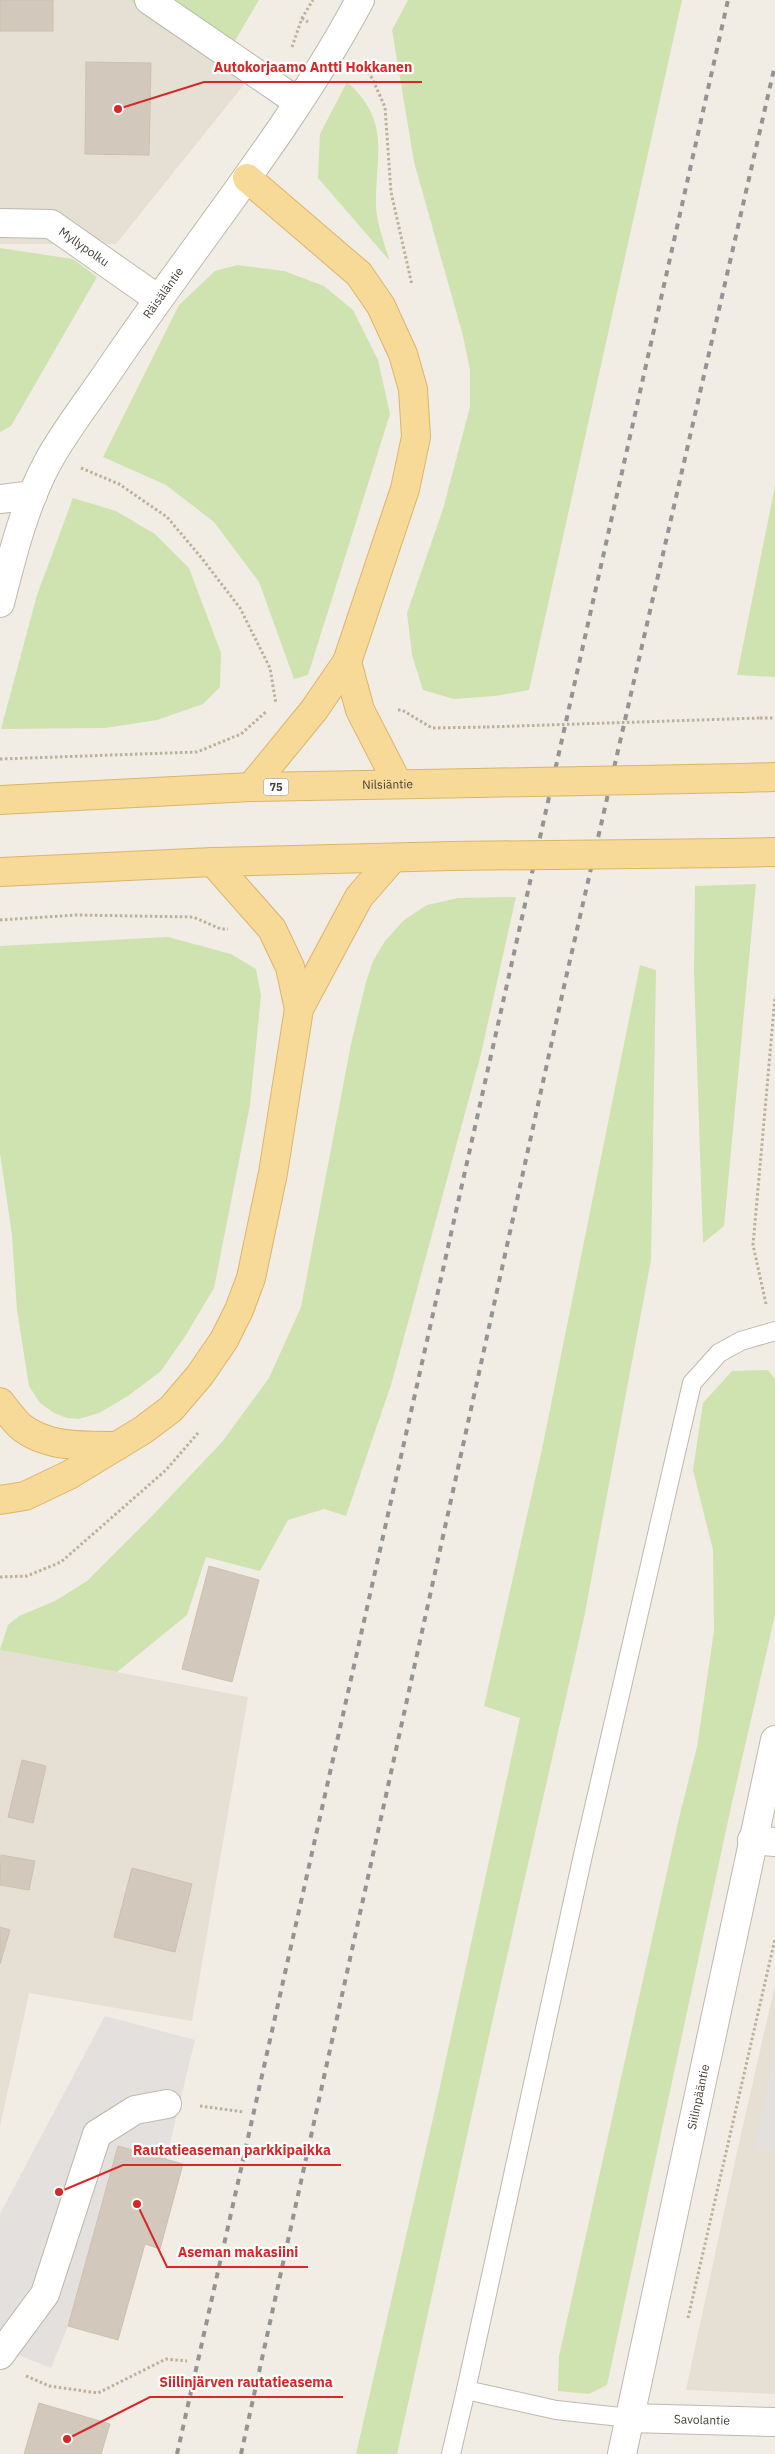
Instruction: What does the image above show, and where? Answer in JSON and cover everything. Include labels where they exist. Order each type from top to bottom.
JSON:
[{"type":"main road","points":[[247,178],[359,274],[381,306],[403,354],[413,389],[416,437],[405,489],[347,662],[314,710],[251,787]]},
{"type":"main road","points":[[347,662],[360,710],[398,784]]},
{"type":"main road","name":"Nilsiäntie","points":[[0,800],[251,787],[775,777]]},
{"type":"main road","points":[[0,872],[213,862],[452,856],[775,852]]},
{"type":"main road","points":[[0,1500],[25,1496],[69,1475],[118,1446],[171,1409],[205,1368],[224,1340],[239,1310],[251,1278],[273,1173],[299,1009],[359,897],[393,858]]},
{"type":"main road","points":[[213,862],[272,929],[290,967],[299,1009]]},
{"type":"main road","points":[[0,1402],[21,1426],[44,1439],[75,1446],[118,1446]]},
{"type":"street","points":[[149,0],[298,102]]},
{"type":"street","name":"Räisäläntie","points":[[2,584],[33,495],[49,460],[158,299],[247,178],[337,42],[360,0]]},
{"type":"street","name":"Myllypolku","points":[[0,223],[50,224],[158,299]]},
{"type":"street","points":[[0,499],[33,495]]},
{"type":"street","name":"Siilinpääntie","points":[[622,2454],[764,1841],[775,1740]]},
{"type":"street","points":[[0,2355],[45,2294],[98,2134],[135,2110],[167,2104]]},
{"type":"street","name":"Savolantie","points":[[630,2418],[775,2422]]},
{"type":"lane","points":[[451,2454],[583,1855],[692,1383],[719,1353],[741,1341],[775,1331]]},
{"type":"lane","points":[[466,2390],[556,2410],[630,2418]]},
{"type":"path","points":[[290,53],[302,18],[313,0]]},
{"type":"path","points":[[302,18],[353,53],[372,78],[385,107],[391,192],[412,285]]},
{"type":"path","points":[[49,460],[76,466],[119,484],[167,517],[240,608],[270,668],[276,704]]},
{"type":"path","points":[[488,727],[775,718]]},
{"type":"path","points":[[0,759],[78,755]]},
{"type":"path","points":[[0,920],[76,915]]},
{"type":"path","points":[[775,997],[754,1245],[759,1276],[775,1331]]},
{"type":"path","points":[[686,2326],[775,1939]]},
{"type":"path","points":[[222,2108],[244,2112]]},
{"type":"path","points":[[25,2376],[49,2386],[98,2393],[166,2359],[187,2361]]},
{"type":"shaded area","points":[[0,0],[130,0],[246,82],[116,244],[0,244]]},
{"type":"shaded area","points":[[0,1650],[248,1697],[192,2021],[29,1993],[0,2127]]},
{"type":"shaded area","points":[[775,1985],[775,2394],[686,2390],[737,2152]]},
{"type":"shaded area","points":[[105,2016],[195,2040],[166,2159],[118,2146],[68,2326],[51,2368],[0,2348],[0,2214]]},
{"type":"shaded area","points":[[775,2049],[775,2152],[754,2152]]},
{"type":"green space","points":[[130,0],[259,0],[220,66]]},
{"type":"green space","points":[[408,0],[682,0],[529,690],[495,696],[454,699],[423,690],[412,655],[407,613],[443,509],[470,407],[470,370],[463,336],[414,162],[392,30]]},
{"type":"green space","points":[[347,82],[361,97],[376,125],[378,155],[376,207],[379,227],[389,260],[318,178],[320,134]]},
{"type":"green space","points":[[0,248],[73,259],[97,277],[11,426],[0,432]]},
{"type":"green space","points":[[237,265],[284,271],[324,286],[353,310],[378,360],[390,414],[308,675],[294,679],[259,582],[214,522],[166,485],[103,457],[179,305],[215,271]]},
{"type":"green space","points":[[775,486],[775,677],[737,675]]},
{"type":"green space","points":[[73,498],[116,511],[155,534],[189,568],[221,653],[220,687],[203,704],[157,720],[105,728],[1,729],[37,595]]},
{"type":"green space","points":[[756,884],[724,1226],[703,1243],[694,972],[695,886]]},
{"type":"green space","points":[[516,897],[480,1058],[391,1385],[346,1516],[324,1509],[288,1520],[260,1571],[206,1557],[187,1615],[117,1672],[0,1650],[8,1625],[19,1616],[55,1601],[87,1581],[152,1516],[222,1442],[269,1378],[301,1307],[351,1044],[366,982],[373,961],[385,941],[404,920],[427,905],[458,898]]},
{"type":"green space","points":[[168,937],[231,954],[256,969],[261,996],[250,1105],[214,1288],[186,1335],[161,1371],[128,1396],[99,1413],[79,1419],[67,1418],[54,1413],[40,1403],[29,1386],[17,1310],[12,1235],[0,1153],[0,946]]},
{"type":"green space","points":[[640,965],[656,970],[651,1260],[584,1618],[397,2454],[356,2454],[434,2114],[520,1718],[484,1706],[542,1449]]},
{"type":"green space","points":[[768,1370],[775,1379],[775,1615],[731,1807],[607,2385],[589,2394],[558,2391],[559,2356],[679,1818],[697,1747],[714,1631],[713,1550],[693,1470],[703,1403],[732,1371]]},
{"type":"building","points":[[0,0],[53,0],[53,31],[0,31]]},
{"type":"building","points":[[86,62],[151,63],[149,155],[85,154]]},
{"type":"building","points":[[209,1566],[259,1580],[232,1682],[182,1669]]},
{"type":"building","points":[[22,1760],[46,1766],[33,1823],[8,1817]]},
{"type":"building","points":[[1,1855],[35,1861],[29,1890],[0,1885]]},
{"type":"building","points":[[132,1868],[192,1884],[175,1952],[114,1937]]},
{"type":"building","points":[[0,1927],[10,1930],[0,1964]]},
{"type":"building","points":[[118,2146],[183,2164],[160,2249],[145,2244],[118,2340],[68,2326]]},
{"type":"building","points":[[39,2403],[110,2424],[101,2454],[24,2454]]},
{"type":"railway","points":[[177,2454],[728,0]]},
{"type":"railway","points":[[241,2454],[565,982],[775,65]]},
{"type":"place","name":"Autokorjaamo Antti Hokkanen","points":[[118,109]]},
{"type":"place","name":"Rautatieaseman parkkipaikka","points":[[59,2192]]},
{"type":"place","name":"Aseman makasiini","points":[[137,2204]]},
{"type":"place","name":"Siilinjärven rautatieasema","points":[[67,2439]]}]
